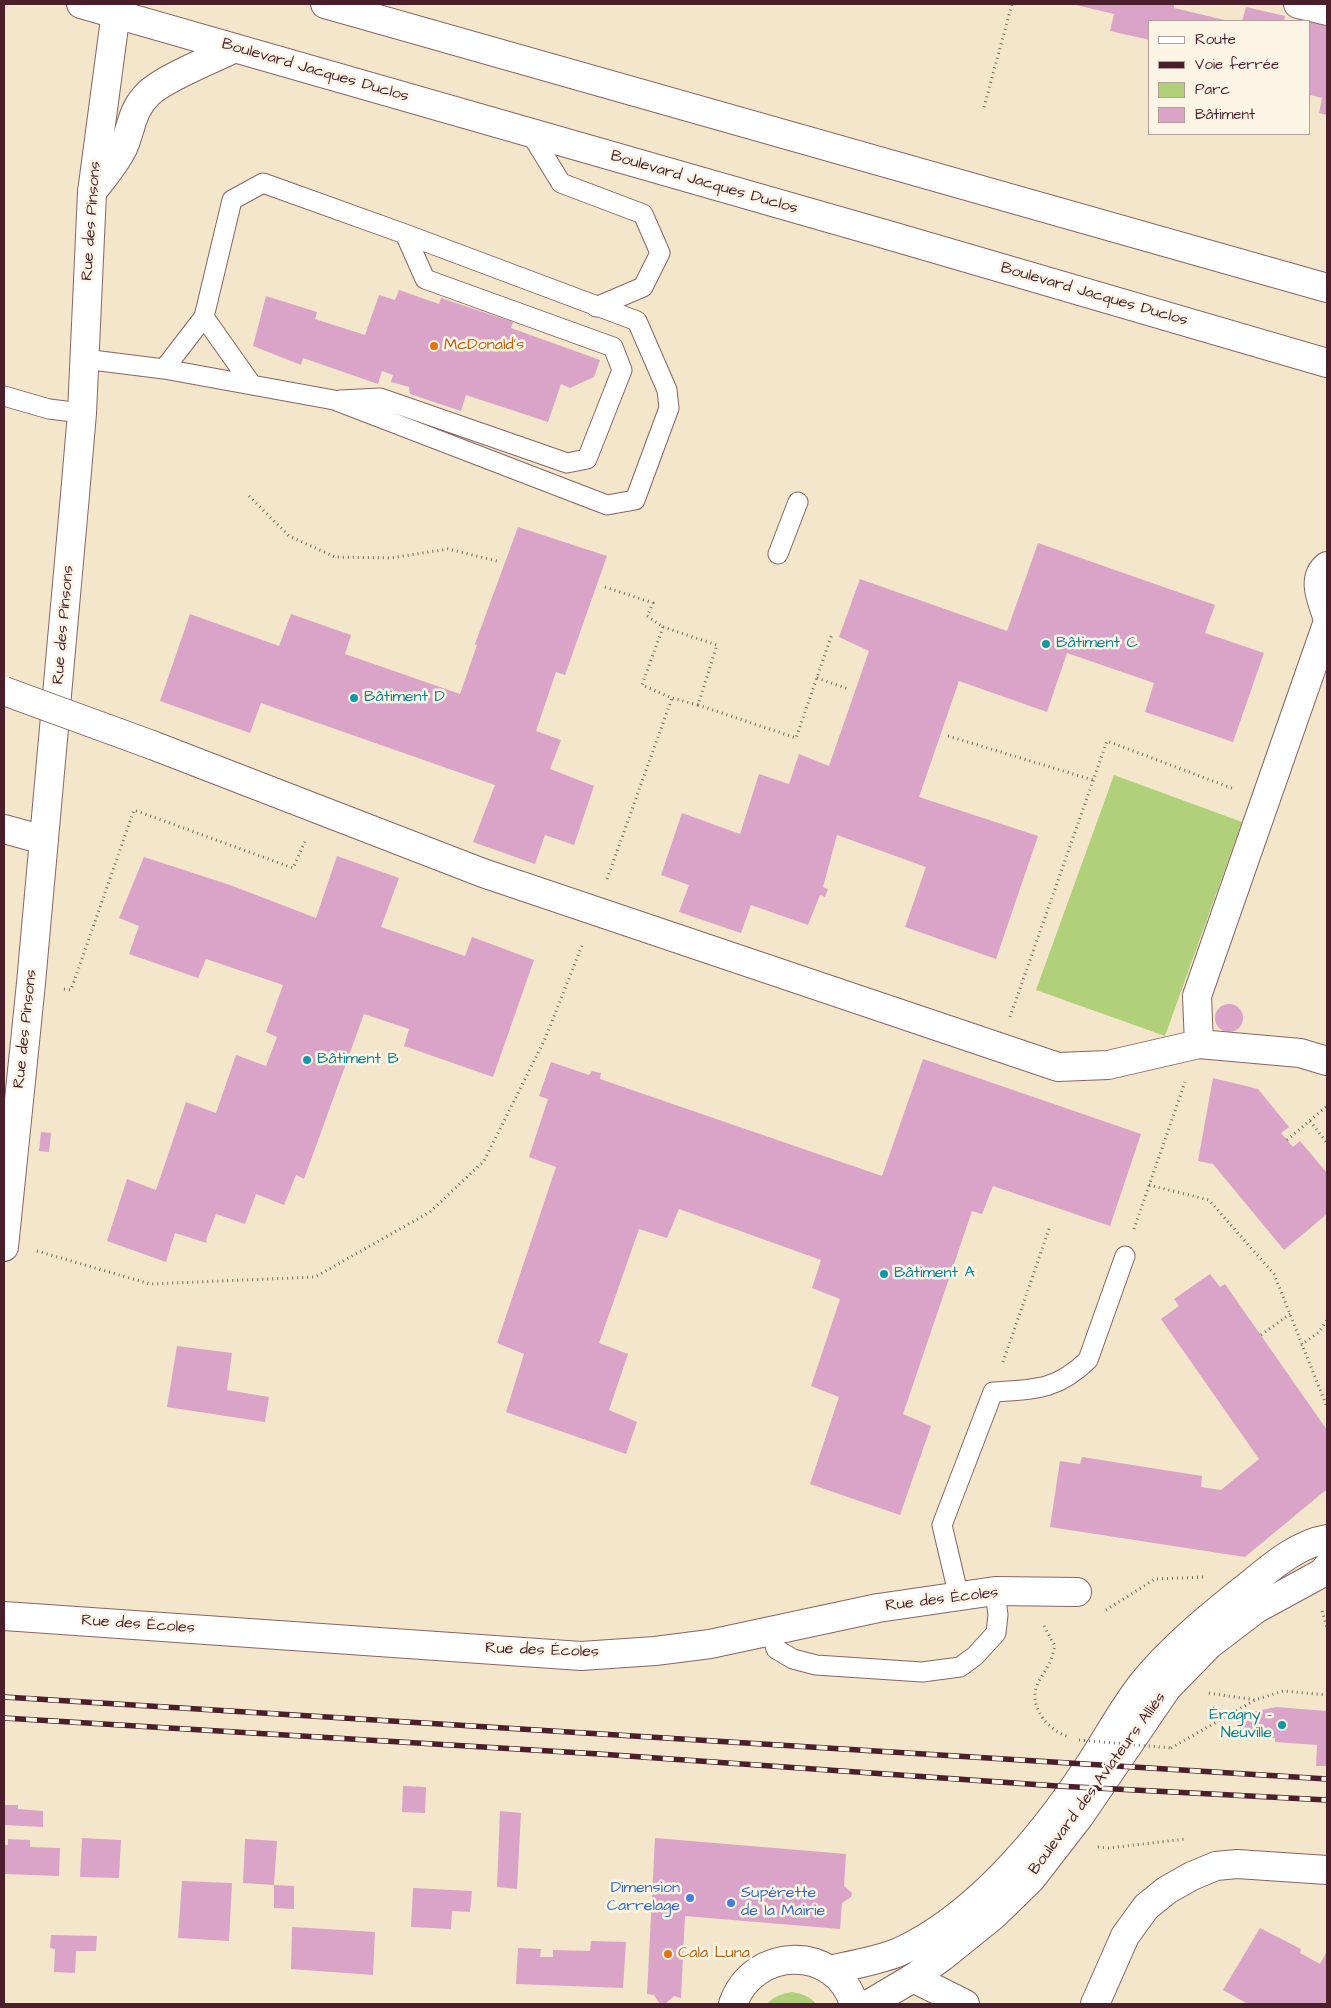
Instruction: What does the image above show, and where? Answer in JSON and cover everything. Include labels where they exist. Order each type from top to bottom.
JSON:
[{"type":"street","name":"Boulevard Jacques Duclos","points":[[81,4],[116,8],[235,48],[879,232],[1327,363]]},
{"type":"street","points":[[116,8],[151,4]]},
{"type":"street","points":[[325,4],[1327,288]]},
{"type":"street","points":[[1298,4],[1327,11]]},
{"type":"street","name":"Rue des Pinsons","points":[[4,1245],[44,840],[82,412],[92,192],[116,8]]},
{"type":"street","points":[[92,192],[113,165],[123,147],[133,114],[149,93],[164,82],[235,48]]},
{"type":"street","points":[[1327,566],[1321,570],[1318,589],[1327,617]]},
{"type":"street","points":[[1199,1044],[1197,996],[1327,624]]},
{"type":"street","points":[[4,691],[152,744],[483,872],[1058,1067],[1108,1065],[1199,1044],[1300,1053],[1327,1061]]},
{"type":"street","points":[[4,829],[44,840]]},
{"type":"street","name":"Boulevard des Aviateurs Alliés","points":[[829,1970],[897,1953],[928,1937],[965,1910],[997,1881],[1053,1817],[1141,1685],[1180,1642],[1267,1571],[1305,1546],[1327,1540]]},
{"type":"street","name":"Boulevard des Aviateurs Alliés","points":[[869,2004],[913,1978],[994,1915],[1031,1879],[1079,1817],[1167,1688],[1210,1644],[1256,1609],[1322,1573],[1327,1567]]},
{"type":"street","name":"Rue des Écoles","points":[[4,1616],[581,1656],[655,1652],[710,1644],[878,1608],[995,1591],[1077,1592]]},
{"type":"street","points":[[1094,2004],[1125,1936],[1146,1907],[1167,1890],[1192,1876],[1216,1866],[1237,1864],[1327,1870]]},
{"type":"street","points":[[733,2004],[742,1985],[756,1971],[773,1962],[792,1959],[812,1962],[829,1970],[842,1982],[854,2004]]},
{"type":"street","points":[[913,1978],[965,2004]]},
{"type":"lane","points":[[531,134],[561,183],[643,214],[660,253],[643,287],[596,307]]},
{"type":"lane","points":[[84,359],[164,369],[334,400],[608,505],[634,500],[669,408],[667,390],[637,321],[406,234],[262,183],[232,200],[204,317],[164,369]]},
{"type":"lane","points":[[334,400],[380,398],[567,463],[587,459],[622,370],[613,347],[425,279],[406,234]]},
{"type":"lane","points":[[204,317],[252,385]]},
{"type":"lane","points":[[4,396],[49,409],[82,412]]},
{"type":"lane","points":[[778,554],[798,502]]},
{"type":"lane","points":[[959,1597],[942,1525],[993,1392],[1041,1388],[1062,1382],[1088,1360],[1125,1256]]},
{"type":"lane","points":[[771,1631],[776,1649],[793,1658],[816,1665],[922,1672],[960,1667],[975,1656],[996,1633],[998,1615],[995,1591]]},
{"type":"path","points":[[984,108],[1012,4]]},
{"type":"path","points":[[249,496],[289,536],[335,557],[391,558],[448,550],[497,561]]},
{"type":"path","points":[[605,587],[653,604],[647,616],[663,627],[717,645],[698,705]]},
{"type":"path","points":[[663,627],[642,685],[672,698],[796,738],[832,634]]},
{"type":"path","points":[[817,678],[848,689]]},
{"type":"path","points":[[4,1245],[29,1248],[150,1284],[315,1277],[430,1212],[484,1161],[545,1039],[595,911],[672,698]]},
{"type":"path","points":[[948,736],[1093,780]]},
{"type":"path","points":[[1000,1047],[1107,741],[1265,801]]},
{"type":"path","points":[[30,983],[70,990],[134,810],[292,868],[320,809]]},
{"type":"path","points":[[1125,1256],[1199,1044]]},
{"type":"path","points":[[1287,1140],[1327,1106]]},
{"type":"path","points":[[1310,1121],[1327,1143]]},
{"type":"path","points":[[1149,1185],[1209,1200],[1274,1274],[1327,1408]]},
{"type":"path","points":[[993,1392],[1050,1226]]},
{"type":"path","points":[[1261,1334],[1290,1314]]},
{"type":"path","points":[[1301,1345],[1320,1332],[1327,1320]]},
{"type":"path","points":[[1077,1592],[1086,1607],[1108,1610],[1155,1579],[1211,1576]]},
{"type":"path","points":[[1039,1592],[1040,1610],[1044,1625],[1055,1646],[1050,1662],[1035,1690],[1036,1702],[1042,1717],[1050,1727],[1060,1734],[1069,1737]]},
{"type":"path","points":[[1079,1740],[1171,1748],[1255,1700],[1283,1691],[1327,1695]]},
{"type":"path","points":[[1206,1693],[1255,1700]]},
{"type":"green space","points":[[1114,775],[1242,822],[1165,1036],[1036,990]]},
{"type":"green space","points":[[792,1992],[806,1996],[816,2004],[767,2004],[778,1996]]},
{"type":"building","points":[[1072,4],[1174,4],[1174,8],[1225,20],[1148,20],[1148,40],[1110,31],[1114,14]]},
{"type":"building","points":[[1246,7],[1285,16],[1284,20],[1242,20]]},
{"type":"building","points":[[1311,22],[1327,26],[1327,115],[1319,113],[1322,98],[1311,95]]},
{"type":"building","name":"McDonald's","points":[[399,290],[439,304],[441,298],[513,322],[511,328],[600,360],[594,377],[570,388],[561,384],[548,422],[466,395],[461,411],[410,394],[409,387],[391,382],[393,375],[382,371],[378,384],[303,358],[301,365],[253,346],[266,296],[317,312],[315,319],[365,335],[379,295],[395,300]]},
{"type":"building","name":"Bâtiment D","points":[[518,527],[607,556],[565,675],[556,672],[536,731],[561,740],[550,769],[594,786],[574,845],[545,835],[535,864],[473,842],[495,785],[261,703],[250,733],[160,701],[190,614],[279,646],[291,614],[351,635],[345,654],[460,694],[477,645],[475,644]]},
{"type":"building","points":[[1038,543],[1215,605],[1205,633],[1264,653],[1233,742],[1145,712],[1154,683],[1067,653],[1047,712],[959,681],[919,797],[1038,836],[996,959],[905,927],[926,867],[837,835],[823,887],[828,889],[825,897],[820,895],[808,925],[751,905],[741,933],[679,912],[689,885],[661,875],[682,813],[740,834],[759,774],[789,784],[799,754],[829,766],[869,651],[839,637],[860,579],[1007,631]]},
{"type":"building","name":"Bâtiment B","points":[[337,856],[399,878],[381,927],[465,956],[472,937],[534,960],[493,1077],[404,1046],[409,1029],[364,1014],[304,1179],[296,1175],[284,1205],[256,1194],[245,1224],[216,1214],[206,1240],[207,1243],[175,1233],[166,1262],[107,1241],[127,1179],[156,1190],[186,1102],[216,1113],[236,1055],[266,1066],[277,1037],[266,1032],[283,985],[206,959],[198,978],[129,954],[139,926],[119,918],[144,857],[230,885],[316,918]]},
{"type":"building","points":[[1229,1004],[1239,1008],[1243,1018],[1239,1028],[1229,1032],[1219,1028],[1215,1018],[1219,1008]]},
{"type":"building","name":"Bâtiment A","points":[[923,1059],[1141,1134],[1110,1226],[993,1186],[982,1214],[972,1211],[903,1414],[931,1426],[900,1515],[810,1484],[839,1397],[811,1386],[840,1299],[812,1288],[821,1260],[679,1209],[667,1238],[639,1229],[599,1343],[628,1354],[609,1410],[637,1422],[626,1454],[506,1412],[524,1354],[497,1343],[556,1167],[529,1157],[548,1099],[539,1096],[551,1062],[589,1075],[592,1071],[601,1073],[600,1079],[882,1176]]},
{"type":"building","points":[[1213,1078],[1258,1089],[1289,1127],[1281,1133],[1293,1147],[1300,1141],[1327,1173],[1327,1214],[1284,1250],[1213,1164],[1198,1161]]},
{"type":"building","points":[[41,1132],[51,1133],[49,1152],[39,1151]]},
{"type":"building","points":[[1210,1274],[1220,1287],[1225,1284],[1327,1430],[1327,1489],[1245,1557],[1050,1527],[1060,1461],[1080,1464],[1082,1457],[1202,1476],[1201,1487],[1221,1490],[1259,1459],[1161,1319],[1179,1306],[1174,1299]]},
{"type":"building","points":[[177,1346],[232,1353],[227,1390],[269,1397],[265,1422],[167,1407]]},
{"type":"building","name":"Éragny - Neuville","points":[[1276,1707],[1327,1711],[1327,1766],[1316,1766],[1317,1745],[1275,1742],[1275,1738],[1236,1736],[1238,1715]]},
{"type":"building","points":[[403,1786],[426,1787],[425,1813],[402,1812]]},
{"type":"building","points":[[4,1805],[18,1805],[18,1809],[43,1811],[43,1827],[4,1825]]},
{"type":"building","points":[[500,1811],[521,1813],[517,1889],[497,1887]]},
{"type":"building","points":[[82,1838],[121,1840],[119,1878],[80,1877]]},
{"type":"building","points":[[655,1838],[846,1854],[844,1886],[852,1893],[851,1897],[842,1903],[840,1929],[685,1916],[681,1998],[674,1996],[665,2004],[660,2004],[654,1995],[647,1994]]},
{"type":"building","points":[[8,1839],[30,1840],[30,1847],[60,1848],[59,1876],[4,1874],[4,1845],[8,1845]]},
{"type":"building","points":[[245,1839],[277,1841],[274,1885],[243,1883]]},
{"type":"building","points":[[182,1881],[232,1883],[229,1941],[178,1938]]},
{"type":"building","points":[[274,1885],[294,1886],[294,1909],[274,1908]]},
{"type":"building","points":[[413,1888],[472,1891],[470,1912],[452,1911],[451,1929],[411,1927]]},
{"type":"building","points":[[292,1927],[375,1932],[373,1975],[291,1969]]},
{"type":"building","points":[[1260,1928],[1301,1949],[1300,1953],[1320,1964],[1327,1951],[1327,2004],[1248,2004],[1223,1990]]},
{"type":"building","points":[[51,1935],[97,1936],[96,1951],[76,1951],[75,1973],[54,1972],[55,1949],[50,1948]]},
{"type":"building","points":[[591,1941],[626,1942],[623,1988],[516,1984],[518,1948],[541,1949],[540,1957],[553,1957],[553,1950],[590,1951]]},
{"type":"railway","points":[[4,1697],[1327,1779]]},
{"type":"railway","points":[[4,1718],[599,1754],[1057,1786],[1327,1800]]},
{"type":"place","name":"McDonald's","points":[[434,346]]},
{"type":"place","name":"Bâtiment C","points":[[1046,644]]},
{"type":"place","name":"Bâtiment D","points":[[354,698]]},
{"type":"place","name":"Bâtiment B","points":[[307,1060]]},
{"type":"place","name":"Bâtiment A","points":[[884,1274]]},
{"type":"place","name":"Éragny - Neuville","points":[[1282,1725]]},
{"type":"place","name":"Dimension Carrelage","points":[[690,1898]]},
{"type":"place","name":"Supérette de la Mairie","points":[[731,1903]]},
{"type":"place","name":"Cala Luna","points":[[668,1954]]}]
